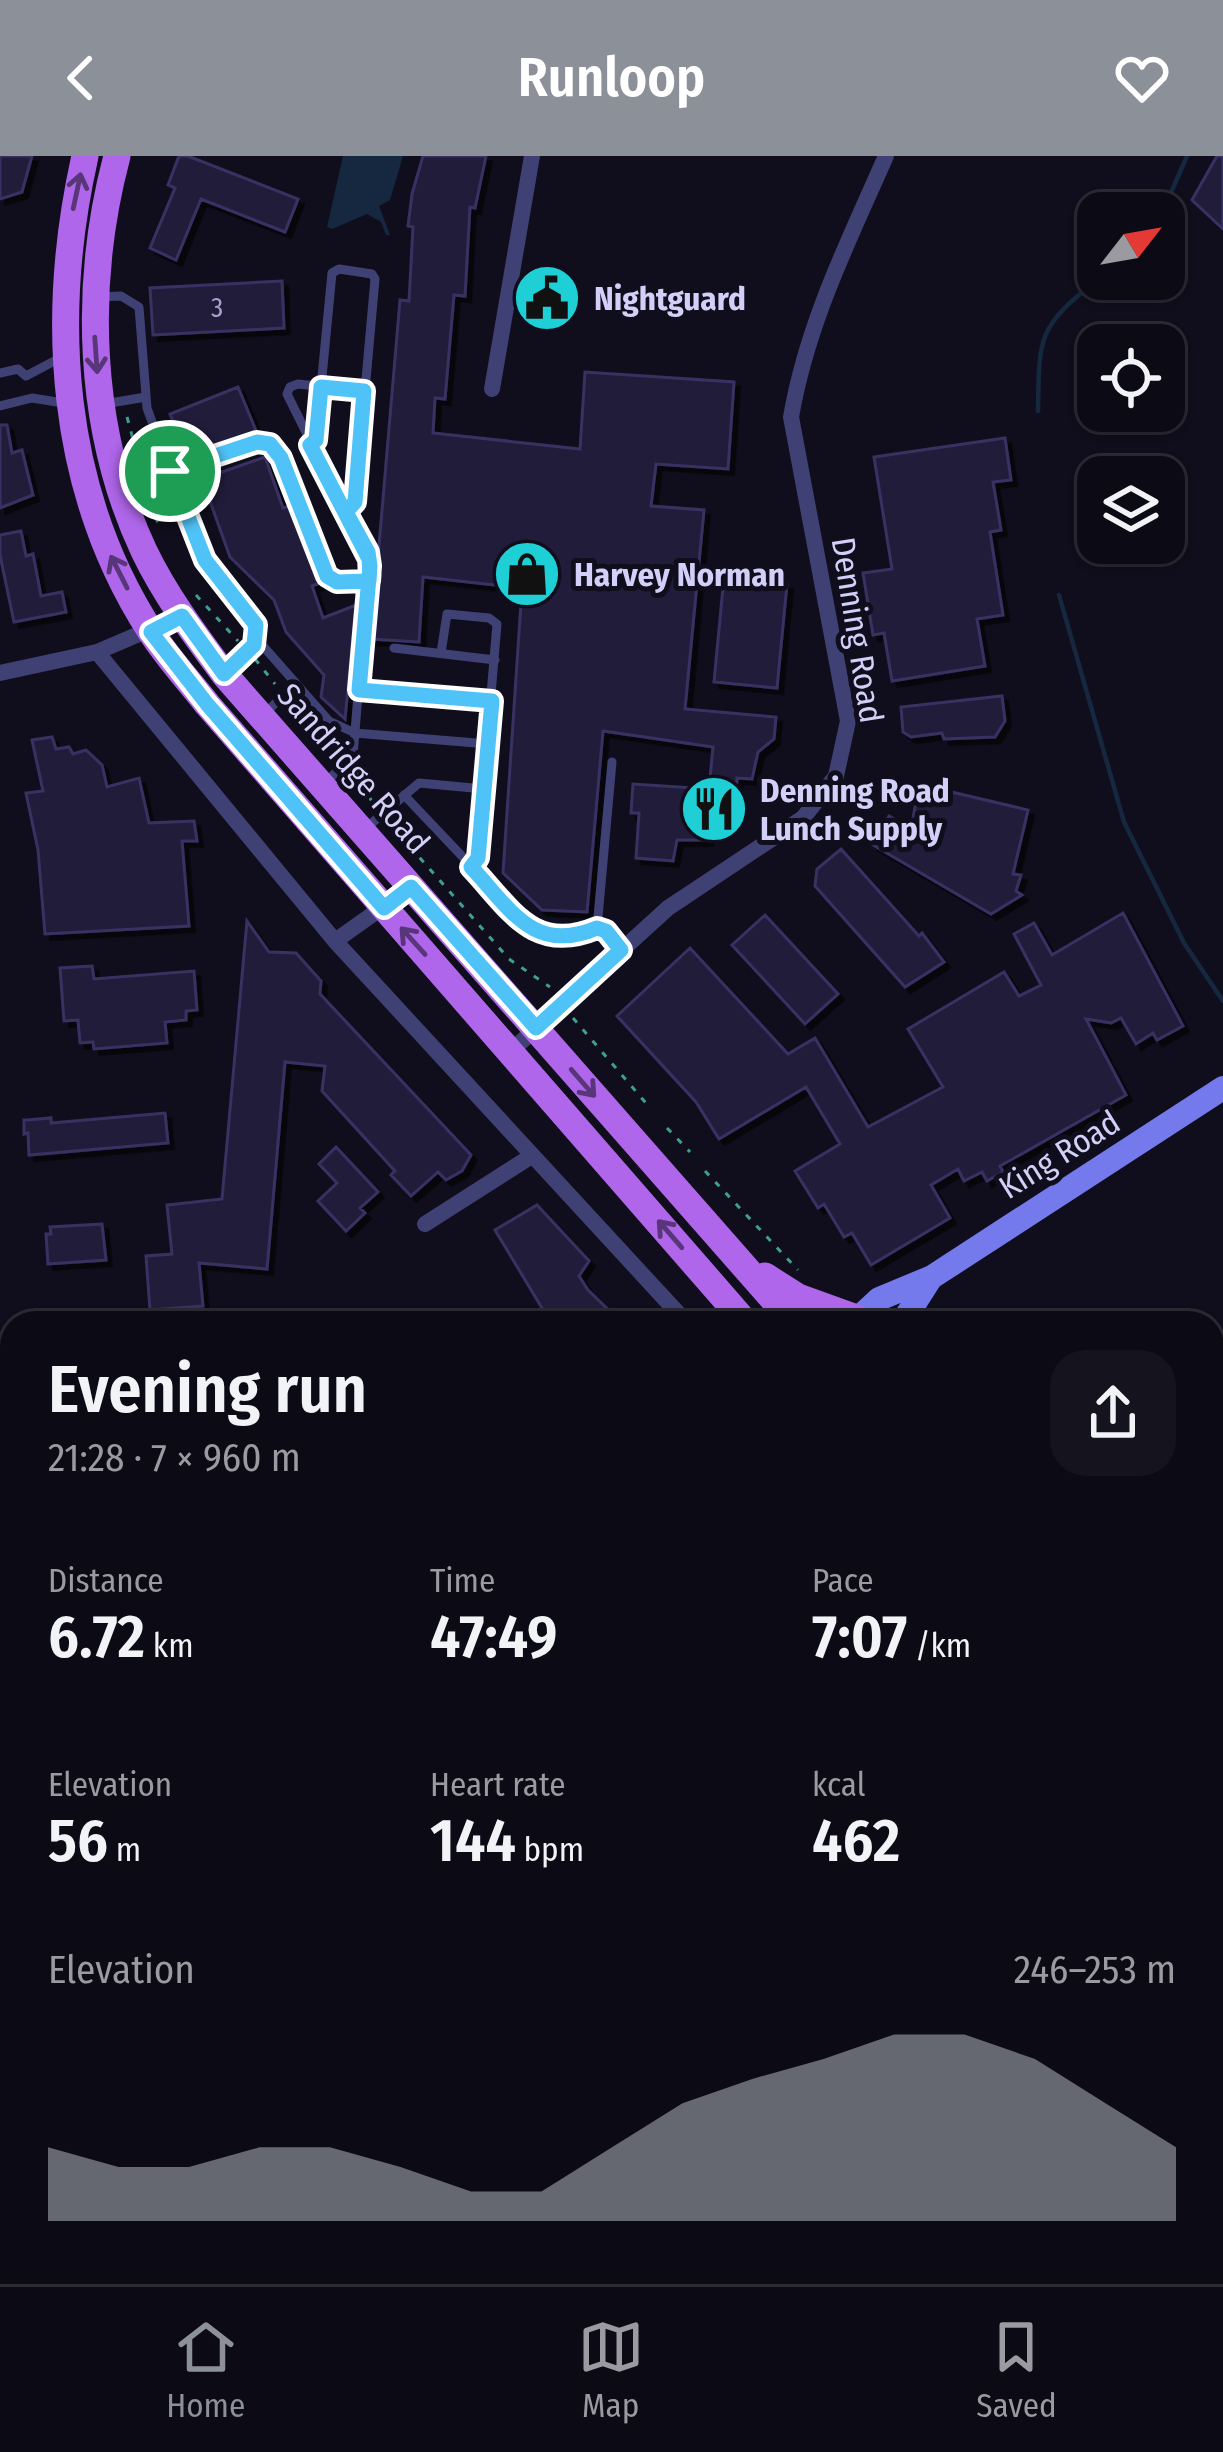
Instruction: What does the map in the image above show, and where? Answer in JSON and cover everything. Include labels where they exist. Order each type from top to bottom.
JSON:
[{"type":"main road","name":"Sandridge Road","points":[[85,156],[67,247],[68,404],[86,484],[112,562],[151,632],[207,704],[736,1311]]},
{"type":"main road","name":"Sandridge Road","points":[[117,156],[95,297],[96,358],[136,479],[144,550],[182,616],[224,674],[322,786],[375,820],[411,887],[784,1311]]},
{"type":"main road","points":[[745,1267],[832,1311]]},
{"type":"street","points":[[492,389],[532,156]]},
{"type":"street","name":"Denning Road","points":[[511,1051],[621,950],[709,878],[803,818],[836,776],[848,721],[790,417],[819,307],[886,156]]},
{"type":"street","points":[[0,673],[97,652],[182,616]]},
{"type":"street","points":[[97,652],[334,941],[675,1311]]},
{"type":"street","points":[[334,941],[411,887]]},
{"type":"street","name":"King Road","points":[[867,1311],[879,1300],[932,1277],[1223,1088]]},
{"type":"street","points":[[424,1224],[530,1156]]},
{"type":"street","name":"King Road","points":[[910,1311],[932,1277]]},
{"type":"lane","points":[[310,445],[316,440],[332,273],[339,269],[374,276],[355,502],[346,512]]},
{"type":"lane","points":[[95,297],[122,296],[139,307],[146,398],[170,471],[205,560],[253,618],[258,632],[255,643],[224,674]]},
{"type":"lane","points":[[0,373],[18,369],[26,376],[65,355]]},
{"type":"lane","points":[[322,786],[352,759],[368,552],[287,394],[293,385],[364,391]]},
{"type":"lane","points":[[0,406],[32,398],[68,404]]},
{"type":"lane","points":[[115,410],[146,398]]},
{"type":"lane","points":[[136,479],[257,442],[270,444],[281,458],[327,576],[337,582],[369,581]]},
{"type":"lane","points":[[441,653],[444,618],[453,613],[495,620],[499,628],[478,858],[471,867]]},
{"type":"lane","points":[[255,643],[263,646],[332,724],[355,733],[488,744]]},
{"type":"lane","points":[[394,648],[496,660]]},
{"type":"lane","points":[[261,716],[296,684]]},
{"type":"lane","points":[[359,690],[492,701]]},
{"type":"lane","points":[[597,928],[612,762]]},
{"type":"lane","points":[[375,820],[424,782],[484,789]]},
{"type":"lane","points":[[404,795],[533,931],[578,936],[597,928],[606,931],[621,950]]},
{"type":"path","points":[[115,410],[136,479],[159,525]]},
{"type":"path","points":[[189,587],[241,644]]},
{"type":"path","points":[[255,659],[276,686]]},
{"type":"path","points":[[290,702],[340,756]]},
{"type":"path","points":[[354,771],[375,820],[508,959],[550,987]]},
{"type":"path","points":[[572,1016],[651,1108]]},
{"type":"path","points":[[614,1089],[624,1079]]},
{"type":"path","points":[[667,1128],[690,1153]]},
{"type":"path","points":[[705,1171],[809,1281]]},
{"type":"water","points":[[343,156],[403,156],[390,200],[379,206],[390,235],[367,214],[327,227]]},
{"type":"building","points":[[0,156],[32,156],[22,192],[0,199]]},
{"type":"building","points":[[179,156],[298,199],[285,232],[201,199],[176,260],[150,248],[175,188],[168,185]]},
{"type":"building","points":[[423,156],[486,156],[475,208],[470,207],[465,296],[454,295],[445,399],[435,398],[433,433],[580,449],[585,372],[734,382],[728,469],[656,464],[651,506],[704,510],[685,709],[776,717],[774,739],[758,752],[752,779],[737,778],[735,819],[709,818],[707,840],[677,840],[673,861],[636,858],[639,813],[631,813],[633,784],[709,789],[713,747],[603,731],[587,912],[542,910],[503,873],[522,588],[423,577],[419,642],[371,639],[400,300],[409,301],[413,227],[408,226]]},
{"type":"building","points":[[1217,156],[1223,156],[1223,229],[1192,200]]},
{"type":"building","points":[[282,281],[284,328],[153,335],[150,288]]},
{"type":"building","points":[[238,387],[257,433],[187,456],[170,414]]},
{"type":"building","points":[[0,425],[7,425],[12,453],[22,450],[33,495],[0,508]]},
{"type":"building","points":[[1005,438],[1011,480],[993,482],[1001,530],[990,532],[1003,615],[977,619],[985,666],[892,681],[884,633],[873,635],[863,573],[892,569],[874,457]]},
{"type":"building","points":[[265,457],[283,508],[291,506],[320,583],[312,586],[323,618],[356,605],[345,719],[321,697],[324,675],[286,632],[274,600],[230,557],[202,479]]},
{"type":"building","points":[[21,531],[26,556],[33,554],[41,596],[62,592],[66,612],[14,622],[0,535]]},
{"type":"building","points":[[724,577],[787,584],[777,688],[714,682]]},
{"type":"building","points":[[1002,696],[1005,721],[995,737],[944,739],[942,733],[911,737],[903,732],[901,707]]},
{"type":"building","points":[[52,737],[56,749],[69,747],[73,754],[86,750],[102,765],[107,787],[139,778],[149,823],[194,821],[197,841],[182,841],[189,926],[45,934],[38,850],[26,793],[43,791],[32,740]]},
{"type":"building","points":[[926,786],[1028,810],[1013,874],[1021,875],[1016,891],[1022,895],[991,914],[873,845],[889,816],[911,828],[916,802],[924,798]]},
{"type":"building","points":[[841,849],[944,962],[905,987],[815,886],[817,869]]},
{"type":"building","points":[[1123,913],[1183,1026],[1157,1040],[1153,1033],[1136,1044],[1121,1018],[1111,1023],[1086,1019],[1126,1095],[1000,1166],[1003,1172],[987,1181],[982,1172],[964,1181],[958,1169],[931,1185],[950,1218],[871,1265],[852,1233],[844,1237],[824,1204],[818,1208],[795,1171],[840,1144],[806,1087],[719,1139],[696,1102],[617,1016],[690,948],[788,1054],[815,1038],[868,1127],[943,1087],[908,1029],[1004,972],[1019,996],[1041,985],[1014,934],[1034,923],[1052,955]]},
{"type":"building","points":[[765,915],[838,994],[805,1024],[732,945]]},
{"type":"building","points":[[247,921],[269,952],[296,953],[321,981],[320,994],[471,1155],[462,1171],[446,1180],[438,1172],[411,1196],[391,1175],[395,1171],[322,1091],[325,1066],[285,1062],[267,1269],[199,1263],[203,1306],[150,1310],[146,1256],[172,1254],[167,1205],[222,1199]]},
{"type":"building","points":[[92,966],[94,979],[194,971],[197,1010],[186,1011],[186,1020],[165,1022],[167,1043],[94,1049],[93,1042],[80,1043],[78,1020],[64,1021],[60,968]]},
{"type":"building","points":[[165,1113],[168,1143],[29,1155],[28,1133],[24,1134],[24,1120],[51,1118],[51,1123]]},
{"type":"building","points":[[336,1147],[378,1192],[360,1208],[365,1213],[346,1231],[318,1201],[337,1183],[319,1164]]},
{"type":"building","points":[[537,1205],[589,1261],[579,1276],[610,1311],[544,1311],[495,1230]]},
{"type":"building","points":[[102,1224],[106,1260],[48,1264],[46,1234],[51,1234],[50,1227]]},
{"type":"waterway","points":[[1171,192],[1187,156]]},
{"type":"waterway","points":[[1038,411],[1039,365],[1046,334],[1077,298]]},
{"type":"waterway","points":[[1059,595],[1124,822],[1184,943],[1223,1001]]},
{"type":"place","name":"Nightguard","points":[[547,298]]},
{"type":"place","name":"Harvey Norman","points":[[527,574]]},
{"type":"place","name":"Denning Road Lunch Supply","points":[[714,809]]},
{"type":"route","points":[[170,471],[205,560],[247,609],[258,632],[254,645],[224,674],[182,616],[151,632],[207,704],[384,908],[411,887],[536,1028],[621,950],[606,931],[597,928],[578,936],[533,931],[471,867],[478,858],[492,701],[359,690],[370,566],[369,559],[368,552],[346,512],[310,445],[316,440],[321,387],[364,391],[355,502],[346,512],[368,552],[370,566],[369,581],[337,582],[327,576],[278,451],[270,444],[257,442],[170,471]]}]
